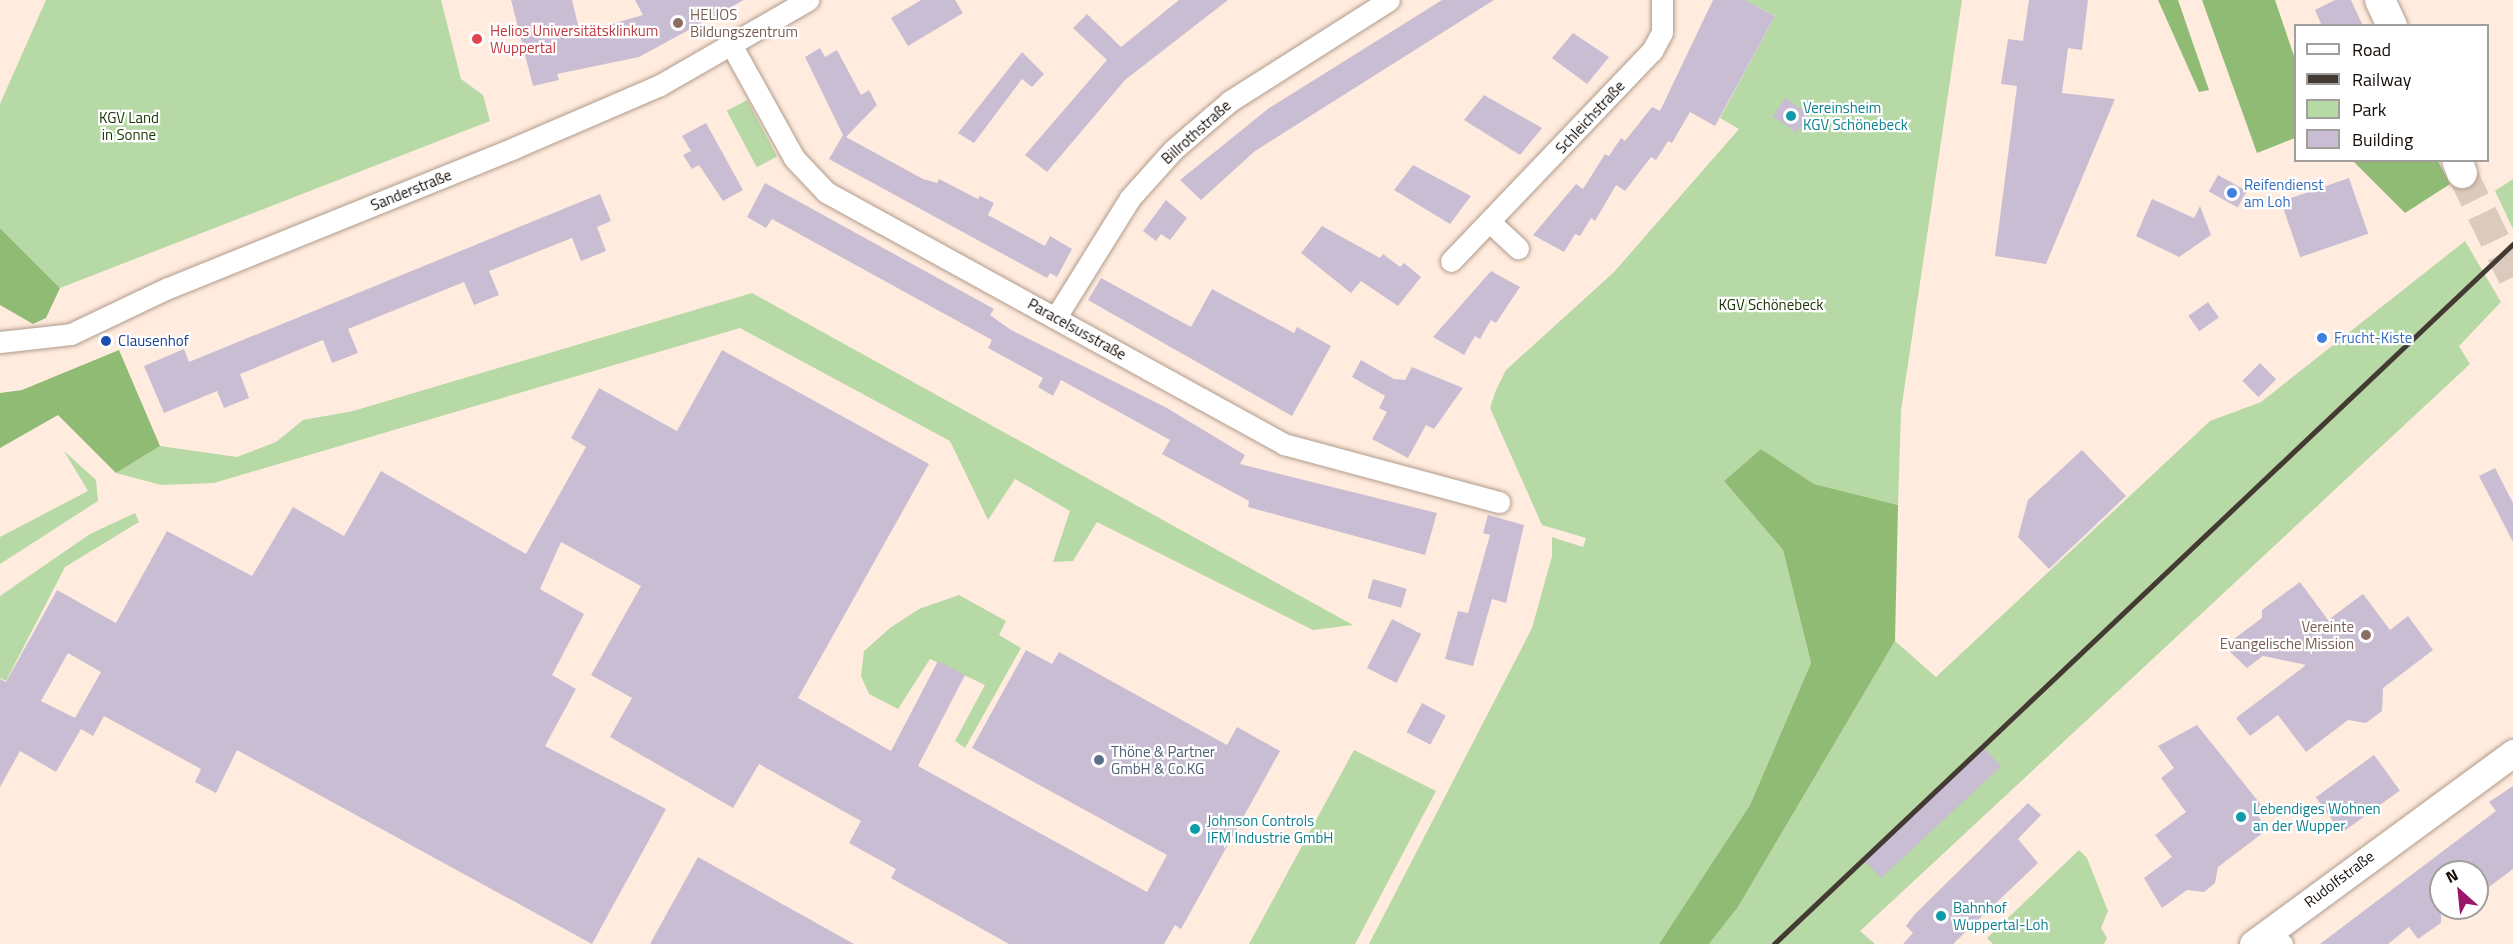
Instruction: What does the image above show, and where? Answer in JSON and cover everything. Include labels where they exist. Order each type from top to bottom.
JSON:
[{"type":"main road","points":[[2380,0],[2391,24]]},
{"type":"street","name":"Sanderstraße","points":[[0,342],[71,334],[149,296],[587,117],[733,48],[808,0]]},
{"type":"street","name":"Billrothstraße","points":[[1056,317],[1130,198],[1173,150],[1230,101],[1389,0]]},
{"type":"street","name":"Schleichstraße","points":[[1451,261],[1491,223],[1652,51],[1662,32],[1662,0]]},
{"type":"street","name":"Paracelsusstraße","points":[[733,48],[794,158],[826,192],[1284,444],[1499,502]]},
{"type":"street","points":[[1491,223],[1518,248]]},
{"type":"street","name":"Rudolfstraße","points":[[2267,941],[2513,753]]},
{"type":"green space","name":"KGV Land in Sonne","points":[[46,0],[441,0],[461,79],[483,95],[490,121],[60,288],[0,228],[0,104]]},
{"type":"green space","name":"KGV Schönebeck","points":[[1745,0],[1962,0],[1901,411],[1898,505],[1814,484],[1761,449],[1724,481],[1783,550],[1811,663],[1750,805],[1659,944],[1369,944],[1532,628],[1552,556],[1552,537],[1583,547],[1586,538],[1542,525],[1490,408],[1496,390],[1506,370],[1614,272],[1739,129],[1720,118],[1775,16]]},
{"type":"green space","points":[[2158,0],[2178,0],[2209,90],[2199,92]]},
{"type":"green space","points":[[2202,0],[2275,0],[2294,56],[2294,138],[2257,153]]},
{"type":"green space","points":[[747,100],[777,157],[757,167],[727,111]]},
{"type":"green space","points":[[2354,162],[2439,162],[2450,184],[2405,213]]},
{"type":"green space","points":[[2513,179],[2513,229],[2495,191]]},
{"type":"green space","points":[[0,228],[60,288],[46,318],[33,324],[0,305]]},
{"type":"green space","points":[[2465,241],[2501,302],[2459,346],[2470,364],[1860,931],[1875,944],[1709,944],[1738,907],[1895,641],[1936,677],[2210,421],[2261,402]]},
{"type":"green space","points":[[752,293],[1353,625],[1313,630],[1097,522],[1073,561],[1053,562],[1070,511],[1015,479],[988,520],[950,441],[740,328],[214,483],[161,485],[116,473],[160,446],[237,457],[276,442],[303,420],[353,411]]},
{"type":"green space","points":[[119,350],[160,446],[116,473],[58,415],[0,448],[0,393],[22,390]]},
{"type":"green space","points":[[1761,449],[1814,484],[1898,505],[1895,641],[1738,907],[1709,944],[1659,944],[1750,805],[1811,663],[1783,550],[1724,481]]},
{"type":"green space","points":[[64,451],[96,480],[98,501],[0,564],[0,537],[88,491]]},
{"type":"green space","points":[[135,513],[139,522],[65,567],[6,681],[0,678],[0,596],[90,534]]},
{"type":"green space","points":[[959,595],[1006,621],[999,635],[1021,648],[965,748],[955,741],[985,685],[930,659],[898,709],[869,694],[861,676],[864,651],[890,628],[919,609]]},
{"type":"green space","points":[[1354,750],[1436,791],[1355,944],[1249,944]]},
{"type":"green space","points":[[2079,850],[2087,858],[2108,911],[2101,928],[2107,938],[2104,944],[1993,944],[1987,938]]},
{"type":"building","points":[[511,0],[572,0],[580,33],[643,15],[635,0],[744,0],[639,57],[557,74],[559,80],[533,86]]},
{"type":"building","points":[[921,0],[955,0],[963,13],[908,46],[891,18]]},
{"type":"building","points":[[1179,0],[1228,0],[1125,80],[1047,172],[1025,155],[1107,60],[1073,28],[1087,14],[1121,47]]},
{"type":"building","points":[[1442,0],[1494,0],[1255,151],[1201,200],[1180,180],[1269,108]]},
{"type":"building","points":[[1713,0],[1745,0],[1775,16],[1715,126],[1690,112],[1672,143],[1668,141],[1656,160],[1651,157],[1625,191],[1616,185],[1595,221],[1591,218],[1580,236],[1575,234],[1564,252],[1533,235],[1576,184],[1583,189],[1605,154],[1609,156],[1621,138],[1625,141],[1652,107],[1660,111]]},
{"type":"building","points":[[2029,0],[2088,0],[2082,50],[2068,48],[2062,93],[2115,99],[2046,264],[1995,256],[2017,86],[2001,84],[2008,39],[2023,41]]},
{"type":"building","points":[[2335,0],[2351,0],[2362,24],[2321,24],[2315,10]]},
{"type":"building","points":[[1573,33],[1609,57],[1587,84],[1552,58]]},
{"type":"building","points":[[820,48],[825,57],[837,50],[861,95],[869,90],[877,105],[846,137],[923,179],[937,183],[939,179],[978,199],[980,196],[994,203],[988,215],[1045,246],[1050,236],[1072,249],[1057,277],[1050,273],[1047,278],[829,159],[843,135],[805,57]]},
{"type":"building","points":[[1022,52],[1044,74],[1032,87],[1022,79],[974,143],[958,133]]},
{"type":"building","points":[[1484,95],[1542,128],[1520,155],[1464,120]]},
{"type":"building","name":"Vereinsheim KGV Schönebeck","points":[[1785,98],[1809,114],[1797,132],[1773,116]]},
{"type":"building","points":[[706,123],[743,190],[723,201],[699,165],[692,169],[683,155],[691,151],[682,136]]},
{"type":"building","points":[[1413,165],[1471,196],[1450,224],[1394,190]]},
{"type":"building","points":[[2218,175],[2247,191],[2238,208],[2209,192]]},
{"type":"building","points":[[2349,178],[2368,234],[2300,257],[2281,201]]},
{"type":"building","points":[[765,183],[994,309],[990,315],[1011,330],[1167,408],[1245,455],[1240,464],[1437,513],[1425,555],[1248,507],[1249,501],[1162,454],[1170,440],[1061,380],[1053,396],[1038,387],[1043,378],[988,348],[992,340],[772,219],[766,228],[747,217]]},
{"type":"building","points":[[600,194],[611,221],[597,227],[606,251],[581,261],[572,238],[489,271],[499,295],[474,305],[464,282],[348,329],[358,353],[332,363],[323,340],[240,374],[249,398],[224,408],[217,391],[164,413],[144,366],[184,349],[189,362]]},
{"type":"building","points":[[2152,199],[2194,218],[2200,206],[2211,235],[2179,257],[2136,236]]},
{"type":"building","points":[[1166,200],[1187,218],[1170,240],[1161,234],[1156,241],[1143,231]]},
{"type":"building","points":[[1322,226],[1380,258],[1383,254],[1400,267],[1404,263],[1421,277],[1398,306],[1361,281],[1351,293],[1301,253]]},
{"type":"building","points":[[1491,271],[1520,287],[1496,323],[1491,320],[1480,339],[1475,336],[1464,355],[1433,337]]},
{"type":"building","points":[[1101,278],[1191,327],[1212,289],[1294,333],[1297,327],[1331,346],[1292,416],[1088,300]]},
{"type":"building","points":[[2208,302],[2219,318],[2199,331],[2188,316]]},
{"type":"building","points":[[722,350],[929,464],[798,698],[891,751],[938,661],[965,675],[918,766],[1147,892],[1167,855],[972,748],[1026,650],[1052,664],[1059,652],[1227,745],[1237,727],[1280,751],[1181,929],[1175,925],[1164,944],[1009,944],[891,878],[896,869],[849,843],[861,821],[759,764],[733,808],[610,737],[632,698],[591,675],[641,586],[561,542],[540,589],[584,614],[552,675],[576,689],[545,746],[666,809],[592,944],[237,750],[216,793],[195,782],[201,769],[104,716],[93,736],[81,729],[56,772],[20,751],[0,787],[0,679],[6,682],[57,590],[116,623],[167,531],[252,576],[293,507],[344,536],[381,471],[526,554],[586,447],[571,438],[599,388],[677,431]],"holes":[[[68,653],[101,672],[75,718],[41,701]]]},
{"type":"building","points":[[1361,360],[1394,379],[1405,380],[1412,367],[1463,388],[1434,429],[1426,425],[1408,458],[1372,439],[1387,412],[1379,408],[1385,396],[1352,377]]},
{"type":"building","points":[[2260,363],[2276,379],[2259,397],[2242,381]]},
{"type":"building","points":[[2082,450],[2126,496],[2049,569],[2018,537],[2028,500]]},
{"type":"building","points":[[2495,468],[2513,503],[2513,542],[2479,476]]},
{"type":"building","points":[[1488,515],[1524,525],[1506,603],[1492,599],[1473,666],[1445,659],[1458,611],[1468,613],[1490,535],[1483,533]]},
{"type":"building","points":[[1373,579],[1407,589],[1401,608],[1367,598]]},
{"type":"building","points":[[2300,582],[2328,620],[2363,594],[2390,630],[2408,616],[2433,650],[2383,688],[2382,711],[2366,723],[2348,720],[2306,752],[2278,715],[2250,736],[2236,718],[2306,665],[2263,656],[2247,668],[2229,651],[2231,641],[2262,618],[2262,610]]},
{"type":"building","points":[[1392,619],[1421,634],[1396,683],[1367,668]]},
{"type":"building","points":[[1422,703],[1446,716],[1430,745],[1407,732]]},
{"type":"building","name":"Lebendiges Wohnen an der Wupper","points":[[2197,725],[2266,811],[2258,816],[2268,829],[2218,867],[2215,883],[2204,892],[2187,890],[2162,908],[2144,878],[2172,857],[2155,835],[2186,812],[2161,778],[2174,768],[2158,746]]},
{"type":"building","points":[[1984,748],[2001,766],[1881,878],[1864,860]]},
{"type":"building","points":[[2374,755],[2400,791],[2342,833],[2316,797]]},
{"type":"building","points":[[2513,786],[2513,869],[2489,887],[2489,860],[2431,860],[2496,811],[2489,802]]},
{"type":"building","points":[[2028,803],[2041,815],[2018,839],[2038,863],[1953,944],[1903,944],[1913,933],[1906,926],[1914,915]]},
{"type":"building","points":[[698,857],[854,944],[650,944]]},
{"type":"building","points":[[2429,862],[2429,920],[2441,920],[2441,923],[2418,939],[2409,927],[2388,944],[2320,944]]},
{"type":"tunnel","points":[[2462,173],[2513,277]]},
{"type":"railway","points":[[1774,944],[2513,244]]},
{"type":"place","name":"HELIOS Bildungszentrum","points":[[678,23]]},
{"type":"place","name":"Helios Universitätsklinkum Wuppertal","points":[[477,39]]},
{"type":"place","name":"Vereinsheim KGV Schönebeck","points":[[1791,116]]},
{"type":"place","name":"Reifendienst am Loh","points":[[2232,193]]},
{"type":"place","name":"Frucht-Kiste","points":[[2322,338]]},
{"type":"place","name":"Clausenhof","points":[[106,341]]},
{"type":"place","name":"Vereinte Evangelische Mission","points":[[2366,635]]},
{"type":"place","name":"Thöne & Partner GmbH & Co.KG","points":[[1099,760]]},
{"type":"place","name":"Lebendiges Wohnen an der Wupper","points":[[2241,817]]},
{"type":"place","name":"Johnson Controls IFM Industrie GmbH","points":[[1195,829]]},
{"type":"place","name":"Bahnhof Wuppertal-Loh","points":[[1941,916]]}]
